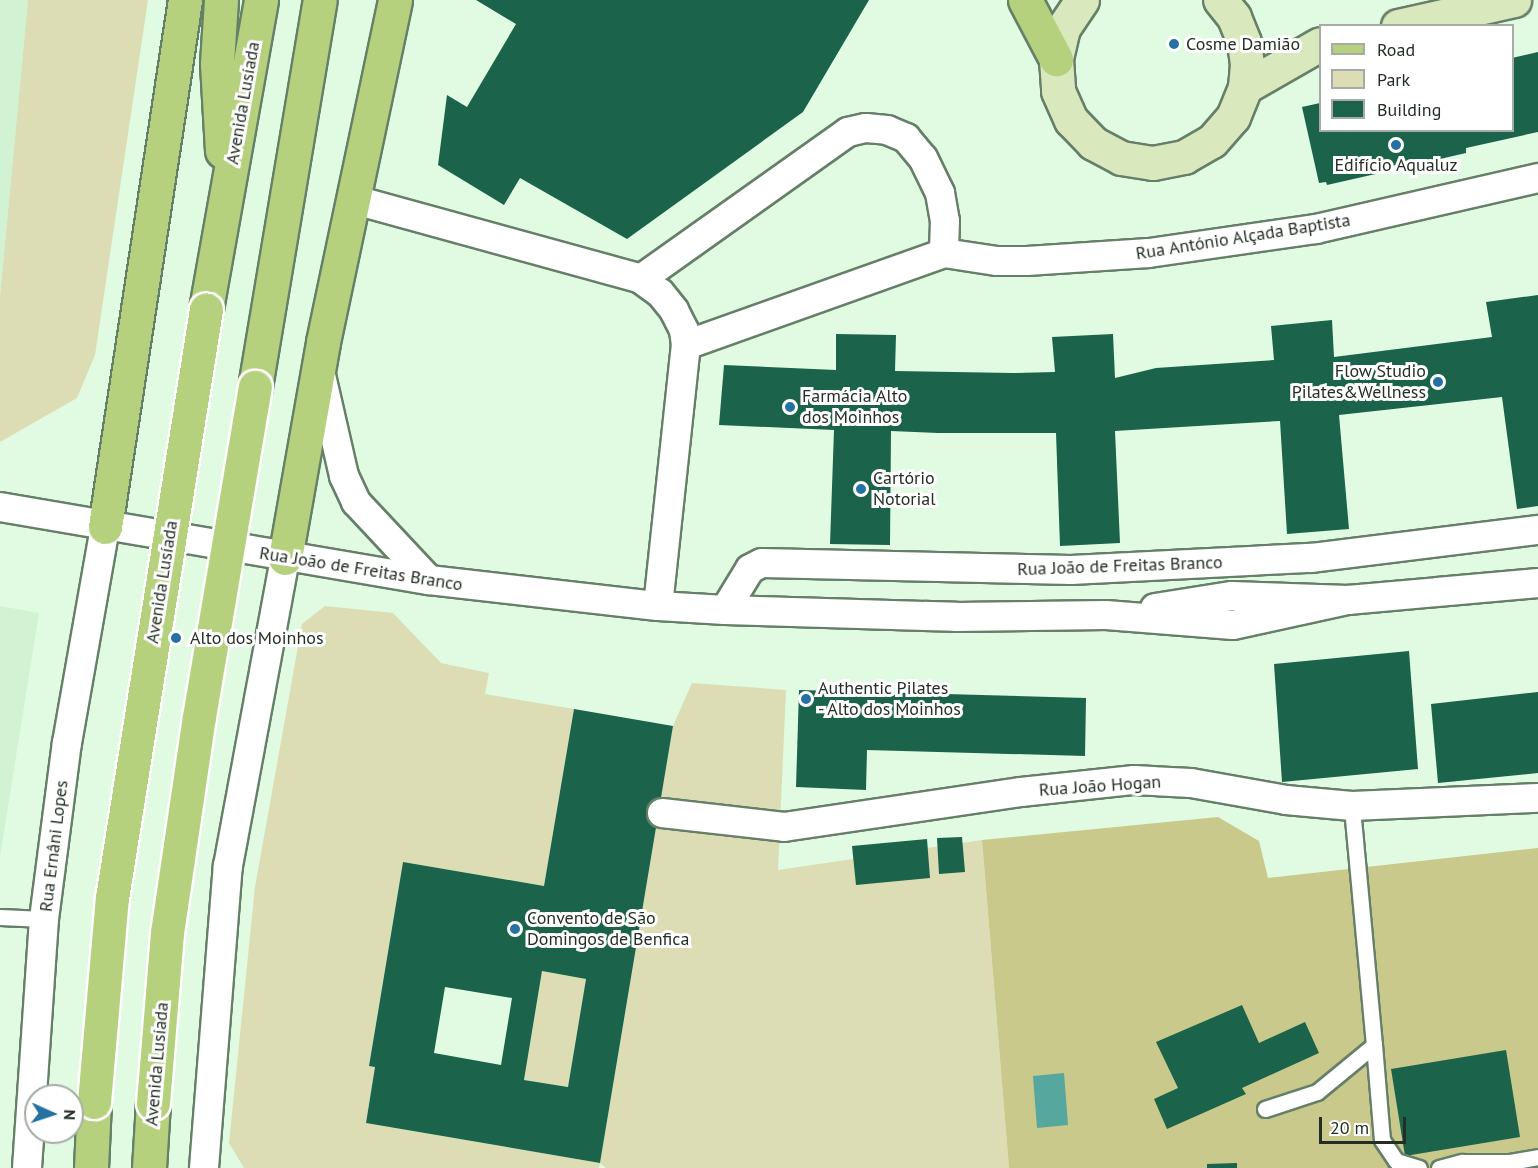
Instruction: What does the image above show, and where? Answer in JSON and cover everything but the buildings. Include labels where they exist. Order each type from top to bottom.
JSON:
[{"type":"main road","points":[[105,526],[185,0]]},
{"type":"main road","points":[[221,0],[217,64],[225,209]]},
{"type":"main road","name":"Avenida Lusíada","points":[[91,1168],[94,1102],[112,897],[206,309],[261,0]]},
{"type":"main road","name":"Avenida Lusíada","points":[[149,1168],[167,933],[197,728],[320,0]]},
{"type":"main road","points":[[300,120],[339,0]]},
{"type":"main road","points":[[285,558],[319,366],[395,0]]},
{"type":"main road","points":[[1024,0],[1056,59]]},
{"type":"main road","points":[[1082,0],[1063,28],[1056,59],[1058,91],[1071,120],[1093,143],[1121,158],[1153,163],[1184,157],[1212,141],[1233,117],[1245,87],[1247,64],[1244,42],[1234,17],[1220,0]]},
{"type":"main road","points":[[1407,24],[1514,0]]},
{"type":"main road","points":[[1245,87],[1319,45]]},
{"type":"street","points":[[641,279],[848,132],[866,128],[887,130],[906,138],[923,158],[940,193],[945,221],[944,253],[687,345]]},
{"type":"street","name":"Rua António Alçada Baptista","points":[[944,253],[997,261],[1149,253],[1316,229],[1538,178]]},
{"type":"street","points":[[355,200],[641,279],[660,293],[674,310],[684,330],[687,345],[658,606]]},
{"type":"street","points":[[319,366],[344,476],[356,502],[429,580]]},
{"type":"street","name":"Rua João de Freitas Branco","points":[[0,507],[285,558],[429,580],[658,606],[725,610],[956,617],[1106,615],[1232,596],[1348,600],[1538,583]]},
{"type":"street","name":"Rua Ernâni Lopes","points":[[27,1168],[44,919],[67,743],[105,526]]},
{"type":"street","name":"Rua João de Freitas Branco","points":[[725,610],[750,569],[762,563],[1071,570],[1312,558],[1538,530]]},
{"type":"street","points":[[204,1168],[228,866],[285,558]]},
{"type":"street","name":"Rua João Hogan","points":[[662,813],[784,827],[1021,792],[1134,780],[1191,783],[1286,800],[1352,806],[1538,798]]},
{"type":"lane","points":[[1352,806],[1382,1140],[1396,1161],[1419,1168]]},
{"type":"lane","points":[[0,917],[44,919]]},
{"type":"lane","points":[[1265,1109],[1317,1092],[1374,1045]]},
{"type":"lane","points":[[1439,1168],[1462,1162],[1510,1162],[1538,1157]]},
{"type":"shaded area","points":[[0,0],[28,0],[0,296]]},
{"type":"shaded area","points":[[0,606],[39,613],[0,857]]},
{"type":"shaded area","points":[[1218,817],[1259,841],[1268,878],[1538,848],[1538,1168],[1009,1168],[982,840]]},
{"type":"green space","points":[[28,0],[148,0],[95,355],[77,398],[0,442],[0,296]]},
{"type":"green space","points":[[325,606],[393,613],[441,663],[489,673],[485,694],[574,709],[544,886],[403,862],[369,1065],[375,1067],[366,1123],[600,1163],[599,1168],[244,1168],[229,1143],[255,887],[302,624]]},
{"type":"green space","points":[[692,683],[786,690],[778,870],[982,840],[1009,1168],[606,1168],[600,1163],[673,726]]},
{"type":"green space","points":[[542,971],[586,979],[568,1087],[524,1080]]},
{"type":"water","points":[[1064,1073],[1068,1125],[1037,1128],[1033,1076]]},
{"type":"place","name":"Cosme Damião","points":[[1174,44]]},
{"type":"place","name":"Edifício Aqualuz","points":[[1396,145]]},
{"type":"place","name":"Flow Studio Pilates&Wellness","points":[[1438,382]]},
{"type":"place","name":"Farmácia Alto dos Moinhos","points":[[790,407]]},
{"type":"place","name":"Cartório Notorial","points":[[861,489]]},
{"type":"place","name":"Alto dos Moinhos","points":[[176,638]]},
{"type":"place","name":"Authentic Pilates - Alto dos Moinhos","points":[[806,699]]},
{"type":"place","name":"Convento de São Domingos de Benfica","points":[[515,929]]}]
